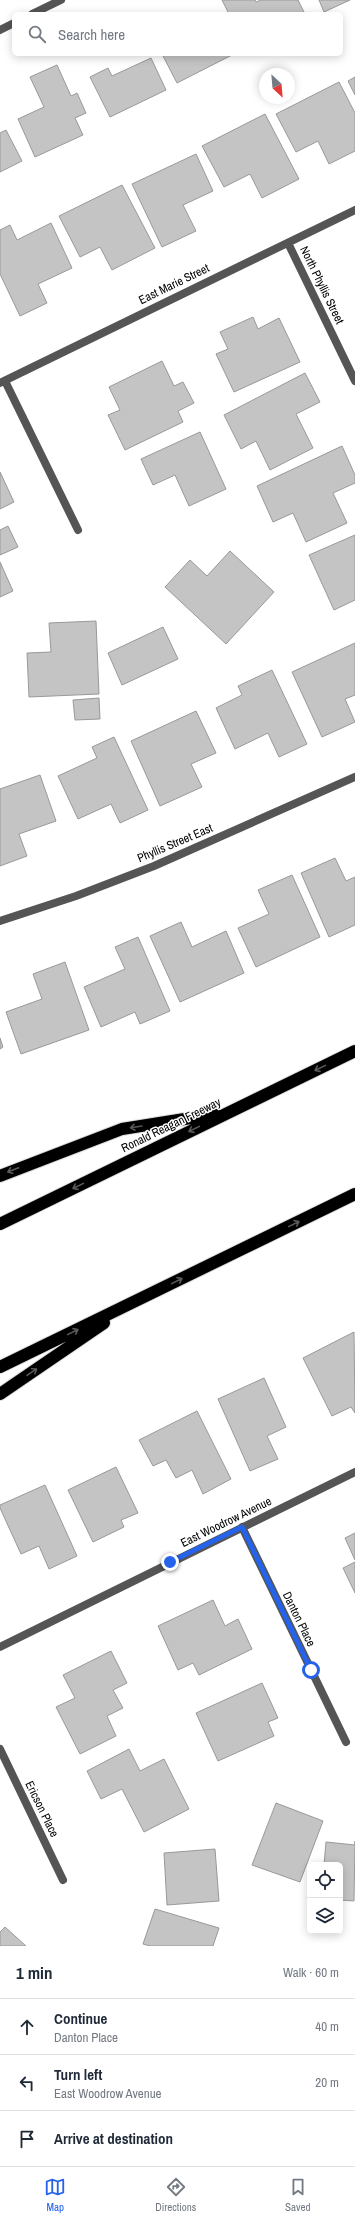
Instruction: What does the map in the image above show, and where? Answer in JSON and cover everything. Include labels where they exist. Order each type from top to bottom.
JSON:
[{"type":"highway","name":"Ronald Reagan Freeway","points":[[0,1224],[355,1051]]},
{"type":"highway","points":[[0,1176],[122,1129],[229,1112]]},
{"type":"highway","points":[[0,1367],[355,1194]]},
{"type":"highway","points":[[0,1394],[142,1298]]},
{"type":"street","points":[[36,12],[61,0]]},
{"type":"street","points":[[0,30],[12,24]]},
{"type":"street","name":"East Marie Street","points":[[78,530],[2,382],[355,210]]},
{"type":"street","name":"North Phyllis Street","points":[[288,243],[355,381]]},
{"type":"street","name":"Phyllis Street East","points":[[0,921],[76,896],[154,866],[355,777]]},
{"type":"street","name":"East Woodrow Avenue","points":[[0,1647],[355,1472]]},
{"type":"street","name":"Danton Place","points":[[242,1527],[346,1742]]},
{"type":"street","name":"Ericson Place","points":[[0,1749],[63,1880]]},
{"type":"building","points":[[222,0],[255,0],[256,2],[261,0],[298,0],[304,12],[228,12]]},
{"type":"building","points":[[319,0],[350,0],[324,12]]},
{"type":"building","points":[[163,56],[230,56],[177,83]]},
{"type":"building","points":[[151,58],[166,90],[110,117],[90,77],[108,68],[112,76]]},
{"type":"building","points":[[57,65],[71,96],[77,93],[86,113],[75,118],[83,135],[35,157],[18,119],[44,107],[30,77]]},
{"type":"building","points":[[355,77],[355,95],[348,81]]},
{"type":"building","points":[[339,82],[355,113],[355,151],[329,164],[318,141],[296,152],[276,114]]},
{"type":"building","points":[[265,114],[299,179],[262,198],[250,174],[224,187],[202,146]]},
{"type":"building","points":[[6,130],[22,161],[0,172],[0,133]]},
{"type":"building","points":[[196,154],[213,191],[183,205],[196,231],[162,247],[132,184]]},
{"type":"building","points":[[122,185],[155,248],[112,270],[100,247],[80,257],[59,216]]},
{"type":"building","points":[[51,223],[72,268],[38,284],[47,303],[20,316],[0,274],[0,230],[10,225],[17,240]]},
{"type":"building","points":[[253,317],[258,329],[279,318],[300,362],[234,392],[216,354],[228,349],[220,332]]},
{"type":"building","points":[[162,361],[174,386],[183,382],[194,403],[178,411],[183,422],[125,450],[108,415],[120,410],[109,387]]},
{"type":"building","points":[[305,373],[320,402],[296,414],[313,448],[270,470],[256,441],[241,449],[224,415]]},
{"type":"building","points":[[200,432],[226,489],[189,506],[175,475],[153,485],[141,459]]},
{"type":"building","points":[[342,446],[355,475],[355,483],[333,493],[347,523],[306,542],[293,513],[273,522],[257,486]]},
{"type":"building","points":[[0,472],[14,502],[0,509]]},
{"type":"building","points":[[8,526],[18,547],[0,555],[0,530]]},
{"type":"building","points":[[355,535],[355,600],[334,610],[309,555]]},
{"type":"building","points":[[230,551],[274,592],[226,644],[165,587],[190,560],[207,576]]},
{"type":"building","points":[[0,562],[13,591],[0,597]]},
{"type":"building","points":[[96,621],[99,694],[29,697],[27,653],[51,652],[49,623]]},
{"type":"building","points":[[163,627],[178,659],[122,685],[108,653]]},
{"type":"building","points":[[355,643],[355,695],[345,699],[355,722],[322,737],[292,672]]},
{"type":"building","points":[[272,670],[307,744],[279,757],[268,733],[235,749],[216,708],[242,695],[238,686]]},
{"type":"building","points":[[99,698],[100,719],[75,720],[73,700]]},
{"type":"building","points":[[196,711],[216,753],[191,764],[202,787],[160,806],[131,741]]},
{"type":"building","points":[[114,737],[148,810],[120,823],[111,804],[78,819],[58,776],[97,758],[92,747]]},
{"type":"building","points":[[40,775],[56,821],[19,834],[27,856],[0,866],[0,789]]},
{"type":"building","points":[[335,858],[346,881],[355,877],[355,925],[329,937],[301,873]]},
{"type":"building","points":[[292,875],[320,937],[256,967],[238,928],[269,914],[258,890]]},
{"type":"building","points":[[181,922],[192,947],[226,931],[244,973],[180,1002],[150,936]]},
{"type":"building","points":[[138,937],[170,1011],[140,1024],[135,1012],[101,1027],[84,987],[125,969],[115,947]]},
{"type":"building","points":[[65,962],[89,1030],[21,1054],[6,1012],[42,999],[33,974]]},
{"type":"building","points":[[0,1038],[3,1047],[0,1049]]},
{"type":"building","points":[[354,1332],[355,1413],[351,1407],[332,1416],[303,1358]]},
{"type":"building","points":[[264,1378],[286,1427],[267,1436],[278,1459],[250,1471],[218,1399]]},
{"type":"building","points":[[197,1411],[231,1479],[203,1494],[192,1470],[176,1478],[166,1460],[153,1466],[139,1440]]},
{"type":"building","points":[[116,1467],[138,1513],[121,1520],[124,1527],[93,1542],[68,1490]]},
{"type":"building","points":[[45,1485],[77,1556],[49,1569],[39,1546],[21,1554],[0,1508],[0,1505]]},
{"type":"building","points":[[355,1533],[355,1560],[345,1538]]},
{"type":"building","points":[[355,1562],[355,1593],[343,1568]]},
{"type":"building","points":[[213,1600],[225,1626],[238,1619],[252,1649],[199,1675],[193,1663],[178,1670],[158,1626]]},
{"type":"building","points":[[111,1651],[127,1683],[113,1690],[123,1708],[107,1716],[116,1736],[80,1754],[56,1707],[75,1698],[63,1675]]},
{"type":"building","points":[[262,1683],[278,1718],[268,1722],[274,1736],[218,1761],[196,1713]]},
{"type":"building","points":[[129,1749],[140,1771],[164,1759],[189,1809],[144,1832],[122,1789],[101,1799],[87,1771]]},
{"type":"building","points":[[276,1803],[323,1821],[300,1882],[252,1865]]},
{"type":"building","points":[[326,1842],[355,1845],[354,1901],[343,1900],[343,1862],[324,1862]]},
{"type":"building","points":[[215,1849],[219,1901],[167,1905],[164,1853]]},
{"type":"building","points":[[155,1909],[219,1928],[213,1946],[150,1946],[143,1944]]},
{"type":"building","points":[[5,1927],[26,1946],[0,1946],[0,1932]]},
{"type":"route","points":[[170,1562],[242,1527],[311,1670]]}]
